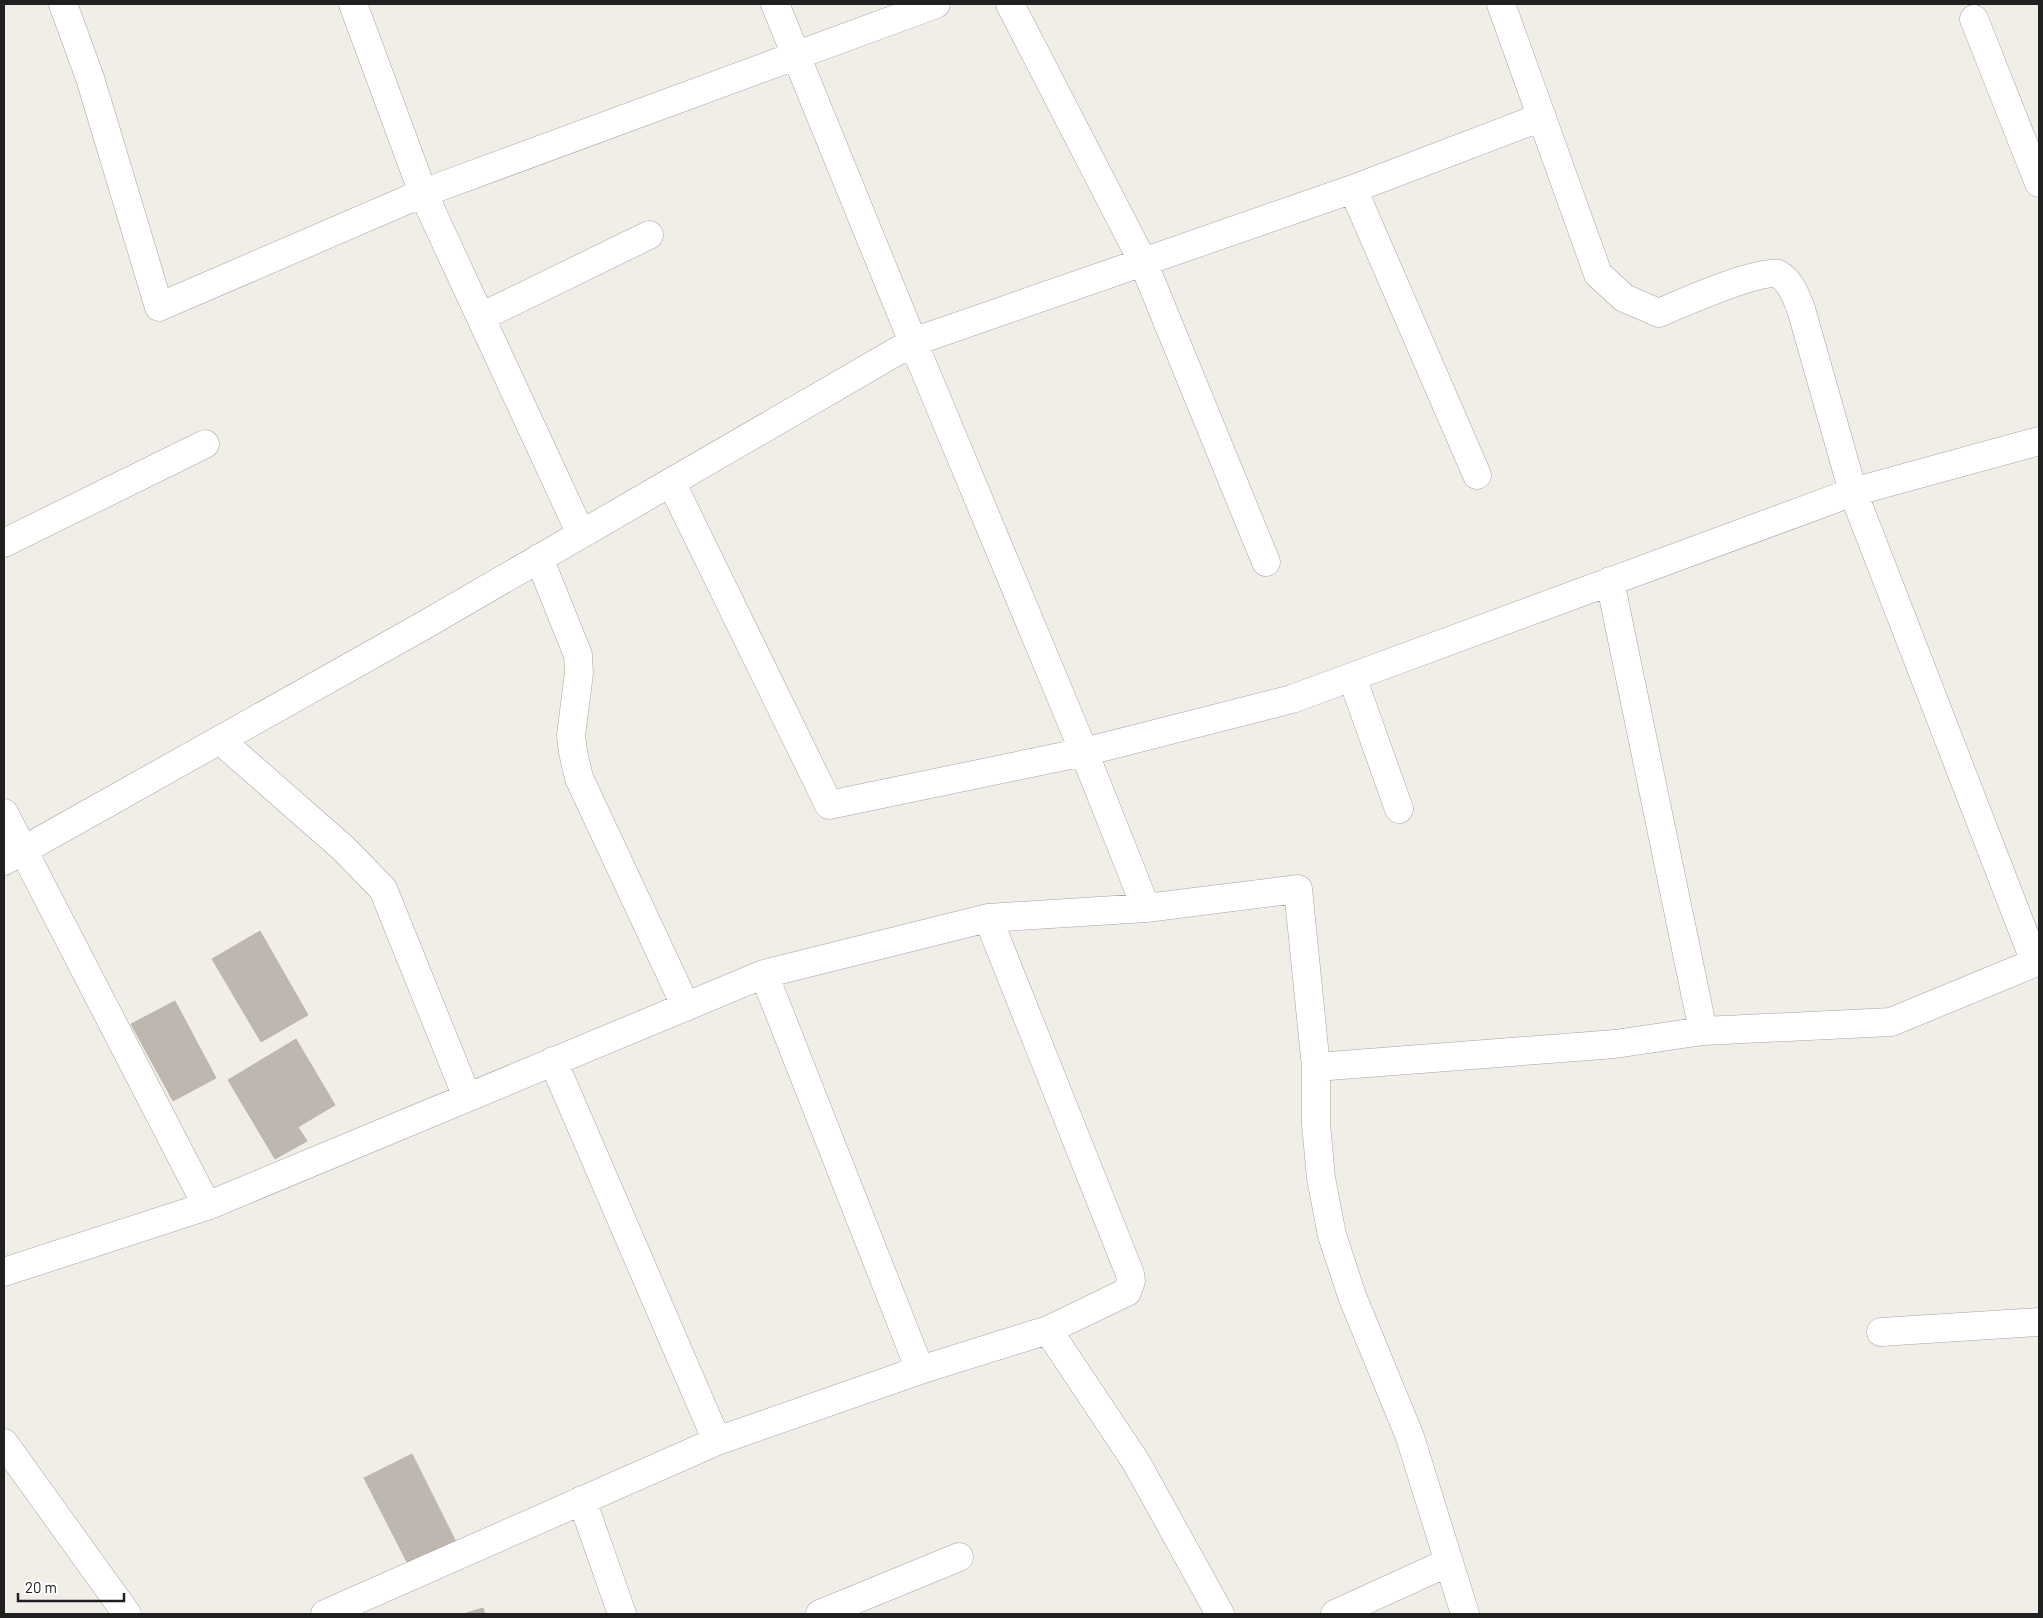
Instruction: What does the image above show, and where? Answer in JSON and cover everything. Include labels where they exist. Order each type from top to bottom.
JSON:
[{"type":"street","points":[[63,4],[90,78],[159,307],[423,193],[936,4]]},
{"type":"street","points":[[353,4],[423,193],[581,534]]},
{"type":"street","points":[[775,4],[913,342],[1084,752],[1146,908]]},
{"type":"street","points":[[1010,4],[1143,262],[1266,562]]},
{"type":"street","points":[[1316,1067],[1615,1044],[1703,1031],[1891,1022],[2037,961],[1853,492],[1801,309],[1790,285],[1778,274],[1766,273],[1710,292],[1659,313],[1624,298],[1598,274],[1501,4]]},
{"type":"street","points":[[1974,19],[2039,183]]},
{"type":"street","points":[[14,856],[581,534],[913,342],[1353,189],[1542,117]]},
{"type":"street","points":[[1353,189],[1476,475]]},
{"type":"street","points":[[481,317],[649,235]]},
{"type":"street","points":[[671,482],[829,805],[1084,752],[1292,699],[1853,492],[2039,441]]},
{"type":"street","points":[[4,543],[205,444]]},
{"type":"street","points":[[539,558],[578,655],[579,673],[572,735],[572,752],[579,778],[686,1006]]},
{"type":"street","points":[[1610,581],[1703,1031]]},
{"type":"street","points":[[1352,677],[1399,809]]},
{"type":"street","points":[[220,740],[343,848],[383,889],[467,1097]]},
{"type":"street","points":[[4,813],[14,856],[207,1206]]},
{"type":"street","points":[[4,1272],[207,1206],[764,974],[988,918],[1146,908],[1298,889],[1316,1067],[1316,1124],[1321,1178],[1332,1235],[1352,1296],[1410,1437],[1465,1614]]},
{"type":"street","points":[[325,1614],[717,1441],[920,1370],[1048,1330],[1127,1292],[1131,1281],[1130,1274],[988,918]]},
{"type":"street","points":[[764,974],[920,1370]]},
{"type":"street","points":[[553,1061],[717,1441]]},
{"type":"street","points":[[1881,1332],[2039,1322]]},
{"type":"street","points":[[1048,1330],[1136,1462],[1220,1614]]},
{"type":"street","points":[[4,1443],[127,1614]]},
{"type":"street","points":[[582,1500],[622,1614]]},
{"type":"street","points":[[820,1614],[959,1557]]},
{"type":"street","points":[[1335,1614],[1449,1562]]},
{"type":"building","points":[[260,931],[308,1015],[261,1042],[212,959]]},
{"type":"building","points":[[175,1001],[216,1078],[173,1101],[131,1024]]},
{"type":"building","points":[[296,1039],[335,1105],[298,1127],[307,1141],[275,1159],[228,1080]]},
{"type":"building","points":[[412,1454],[458,1546],[411,1570],[364,1478]]},
{"type":"building","points":[[483,1608],[485,1614],[463,1614]]}]
